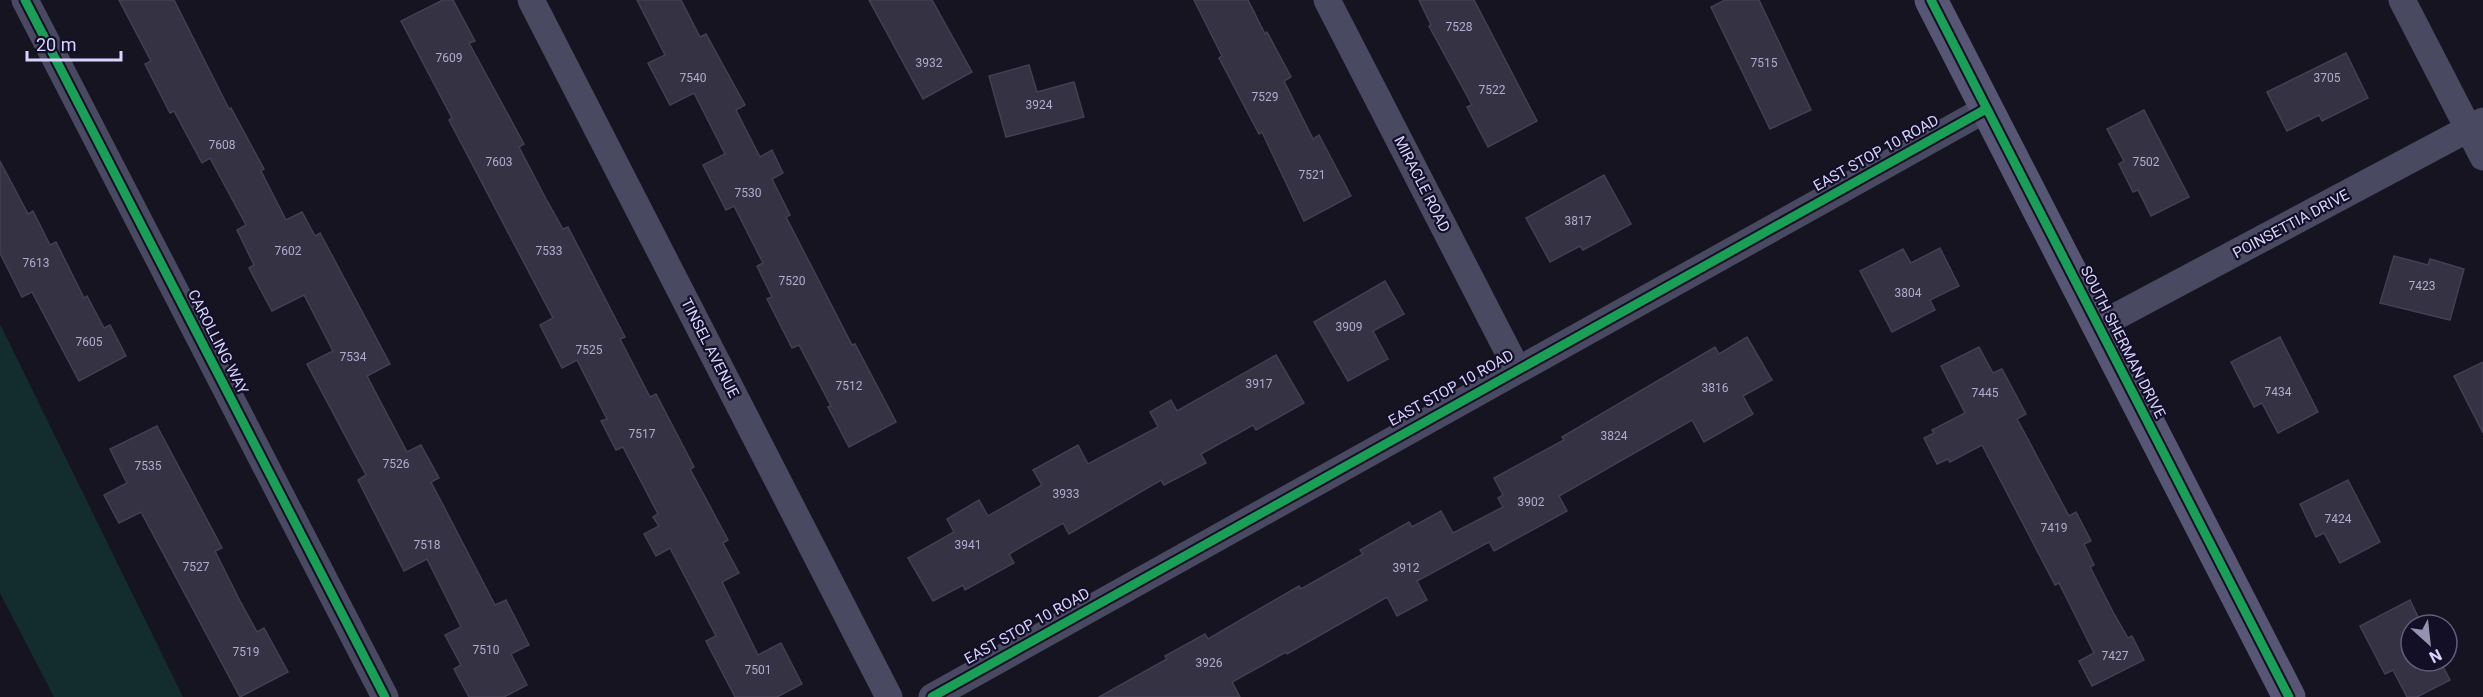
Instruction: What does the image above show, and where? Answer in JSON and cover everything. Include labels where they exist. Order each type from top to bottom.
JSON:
[{"type":"street","name":"CAROLLING WAY","points":[[25,0],[385,697]]},
{"type":"street","name":"TINSEL AVENUE","points":[[531,0],[889,697]]},
{"type":"street","name":"MIRACLE ROAD","points":[[1327,0],[1517,369]]},
{"type":"street","name":"SOUTH SHERMAN DRIVE","points":[[1931,0],[2289,697]]},
{"type":"street","points":[[2402,0],[2476,125],[2483,157]]},
{"type":"street","name":"EAST STOP 10 ROAD","points":[[932,697],[1986,109]]},
{"type":"street","name":"POINSETTIA DRIVE","points":[[2098,326],[2476,125]]},
{"type":"green space","points":[[0,324],[183,697],[54,697],[0,593]]},
{"type":"building","points":[[119,0],[174,0],[229,109],[231,108],[264,169],[261,171],[286,220],[302,212],[315,236],[320,233],[390,364],[367,376],[407,452],[421,445],[439,478],[431,482],[495,605],[506,600],[529,645],[511,654],[527,685],[504,697],[469,697],[454,669],[461,665],[445,635],[461,627],[427,559],[404,571],[358,480],[366,475],[307,364],[333,351],[304,295],[272,311],[249,268],[254,265],[237,230],[246,225],[210,158],[202,163],[174,111],[170,113],[145,64],[151,61]]},
{"type":"building","points":[[443,0],[453,0],[475,41],[469,43],[524,144],[519,147],[563,229],[568,227],[625,337],[620,339],[650,397],[656,394],[694,467],[690,469],[728,540],[723,543],[739,573],[722,582],[758,655],[781,643],[802,684],[777,697],[735,697],[706,641],[716,636],[670,548],[656,556],[644,534],[659,526],[653,517],[658,514],[623,447],[616,450],[601,421],[607,419],[577,360],[562,368],[540,325],[553,318],[449,120],[452,118],[401,21]]},
{"type":"building","points":[[637,0],[681,0],[700,37],[706,34],[745,105],[736,110],[760,157],[772,150],[783,173],[772,179],[790,215],[786,217],[852,345],[855,344],[896,422],[849,447],[828,407],[831,406],[799,345],[792,348],[767,299],[772,297],[757,266],[763,263],[734,206],[726,210],[703,165],[725,154],[694,93],[670,105],[648,63],[665,55]]},
{"type":"building","points":[[869,0],[932,0],[972,72],[923,99]]},
{"type":"building","points":[[1194,0],[1248,0],[1291,77],[1284,81],[1313,139],[1319,135],[1351,196],[1304,221],[1262,132],[1259,134],[1219,58],[1222,56]]},
{"type":"building","points":[[1419,0],[1474,0],[1537,121],[1488,147],[1467,107],[1472,105],[1429,26],[1431,25]]},
{"type":"building","points":[[1725,0],[1759,0],[1811,110],[1770,129],[1711,7]]},
{"type":"building","points":[[2346,53],[2368,98],[2322,121],[2319,115],[2287,131],[2267,92]]},
{"type":"building","points":[[1029,65],[1037,92],[1074,82],[1084,117],[1006,137],[989,76]]},
{"type":"building","points":[[2144,110],[2189,197],[2151,216],[2138,190],[2133,192],[2119,164],[2124,161],[2107,129]]},
{"type":"building","points":[[0,161],[28,214],[33,211],[50,245],[56,242],[84,298],[87,296],[104,328],[110,325],[126,356],[79,381],[32,292],[22,297],[0,253]]},
{"type":"building","points":[[1604,175],[1631,224],[1583,250],[1580,246],[1550,262],[1526,218]]},
{"type":"building","points":[[1940,248],[1959,286],[1930,300],[1935,310],[1892,332],[1860,271],[1903,249],[1911,263]]},
{"type":"building","points":[[2394,256],[2428,265],[2430,259],[2464,269],[2450,320],[2380,303]]},
{"type":"building","points":[[1385,281],[1404,314],[1373,331],[1388,359],[1348,381],[1314,322]]},
{"type":"building","points":[[1747,337],[1772,380],[1743,396],[1753,414],[1704,442],[1692,420],[1559,496],[1567,511],[1494,551],[1489,542],[1417,581],[1427,600],[1397,616],[1387,597],[1287,654],[1286,652],[1232,682],[1240,697],[1099,697],[1167,659],[1165,656],[1205,634],[1208,639],[1299,586],[1301,589],[1363,554],[1360,550],[1409,522],[1412,527],[1441,511],[1453,533],[1503,507],[1498,498],[1503,495],[1494,478],[1564,440],[1562,437],[1715,347],[1719,354]]},
{"type":"building","points":[[2280,337],[2318,412],[2278,433],[2262,403],[2254,407],[2231,362]]},
{"type":"building","points":[[1979,347],[1993,373],[2002,369],[2026,414],[2017,419],[2069,516],[2076,512],[2091,541],[2084,544],[2094,565],[2090,567],[2128,638],[2132,636],[2144,660],[2092,686],[2079,661],[2094,653],[2059,583],[2055,585],[1982,445],[1950,462],[1948,459],[1937,464],[1924,438],[1934,433],[1932,430],[1965,413],[1941,366]]},
{"type":"building","points":[[1276,355],[1304,403],[1256,430],[1253,425],[1201,454],[1206,463],[1164,485],[1161,480],[1069,534],[1063,523],[1009,554],[1014,563],[965,590],[963,585],[933,601],[908,558],[954,532],[947,519],[979,500],[988,516],[1042,485],[1033,470],[1078,445],[1088,464],[1158,427],[1150,412],[1171,400],[1177,411]]},
{"type":"building","points":[[2483,362],[2483,433],[2454,376]]},
{"type":"building","points":[[157,426],[222,548],[215,551],[240,601],[257,632],[264,628],[288,672],[240,697],[141,512],[119,523],[104,495],[127,483],[110,449]]},
{"type":"building","points":[[2348,480],[2380,542],[2340,563],[2324,533],[2316,537],[2300,504]]},
{"type":"building","points":[[2410,600],[2416,613],[2399,613],[2399,673],[2446,673],[2450,680],[2417,697],[2407,697],[2393,670],[2385,674],[2360,626]]},
{"type":"cycle path","points":[[25,0],[385,697]]},
{"type":"cycle path","points":[[1931,0],[2289,697]]},
{"type":"cycle path","points":[[932,697],[1986,109]]}]
